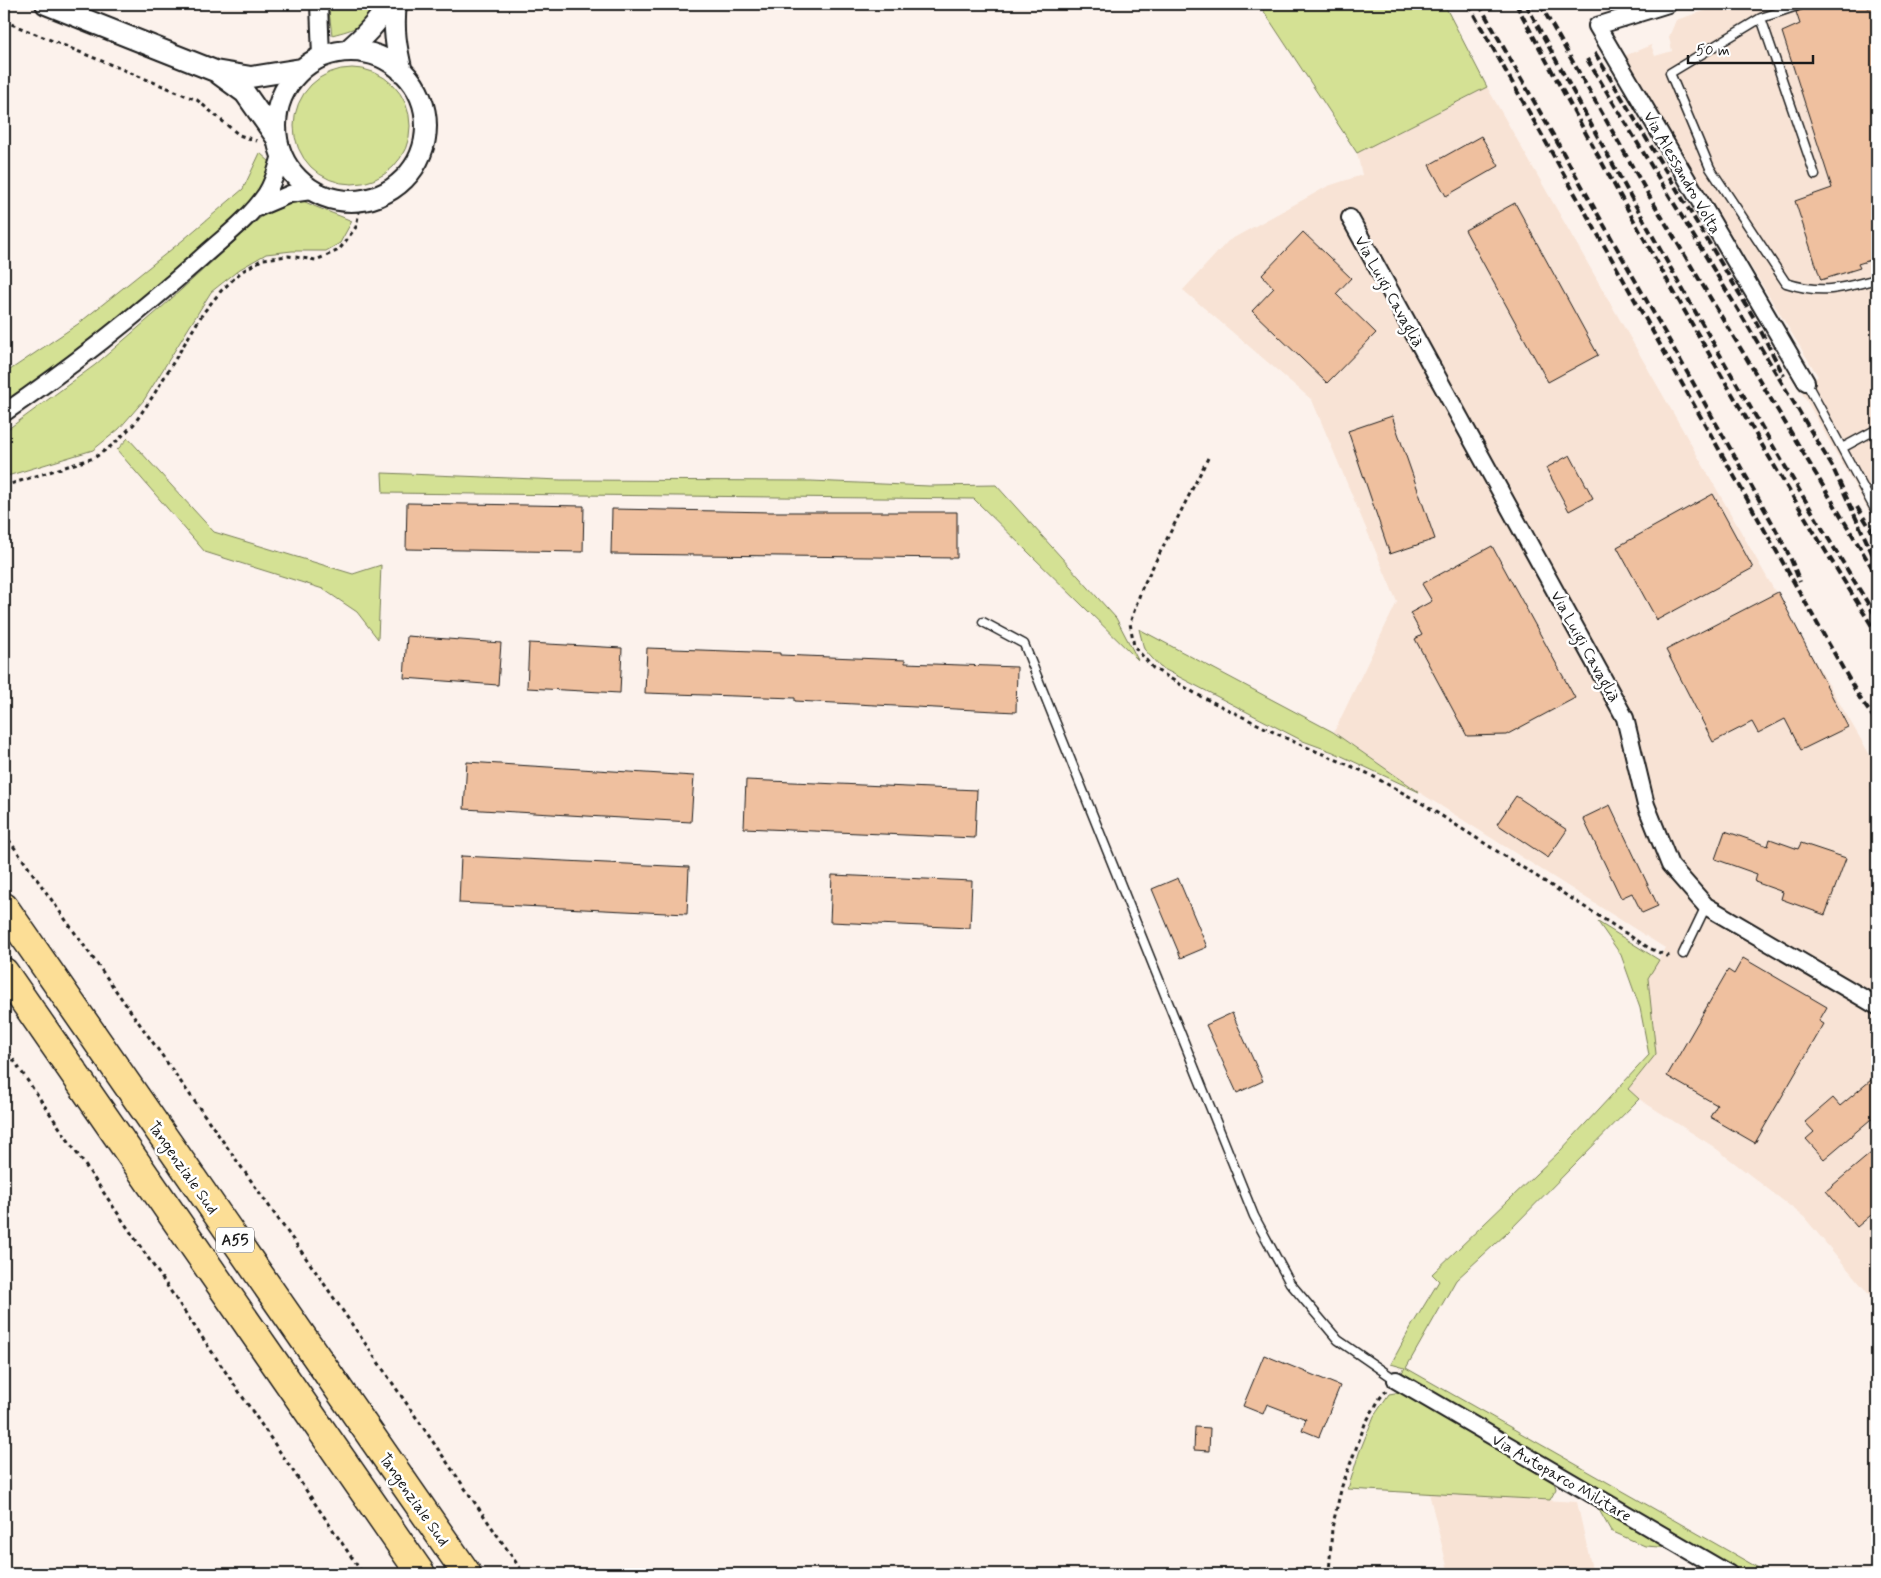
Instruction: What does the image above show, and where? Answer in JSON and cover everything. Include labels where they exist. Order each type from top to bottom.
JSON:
[{"type":"highway","name":"Tangenziale Sud","points":[[4,907],[467,1574]]},
{"type":"highway","name":"A55","points":[[4,972],[421,1574]]},
{"type":"street","points":[[46,4],[215,71],[251,77],[301,70]]},
{"type":"street","points":[[319,4],[321,57]]},
{"type":"street","points":[[347,51],[367,33],[388,4]]},
{"type":"street","points":[[396,4],[394,17],[395,44],[402,72]]},
{"type":"street","name":"Via Alessandro Volta","points":[[1668,4],[1597,26],[1806,382]]},
{"type":"street","points":[[4,413],[94,349],[160,294],[253,210],[266,193],[274,178],[278,145],[276,114],[285,89],[301,70],[321,57],[347,51],[376,55],[402,72],[418,93],[425,115],[425,140],[418,161],[404,179],[384,194],[361,201],[337,200],[311,191],[294,176],[278,145],[245,93],[215,71]]},
{"type":"street","points":[[253,210],[290,194],[311,191]]},
{"type":"street","name":"Via Luigi Cavaglià","points":[[1350,218],[1625,718],[1646,805],[1670,865],[1706,906],[1877,1006]]},
{"type":"street","name":"Via Autoparco Militare","points":[[1396,1380],[1729,1574]]},
{"type":"lane","points":[[1803,4],[1761,18],[1670,73],[1710,168],[1786,283],[1828,291],[1877,279]]},
{"type":"lane","points":[[1761,18],[1815,175]]},
{"type":"lane","points":[[1806,382],[1877,512]]},
{"type":"lane","points":[[1842,448],[1877,429]]},
{"type":"lane","points":[[983,622],[1024,644],[1254,1216],[1290,1284],[1338,1340],[1396,1380]]},
{"type":"lane","points":[[1683,954],[1706,906]]},
{"type":"path","points":[[4,21],[197,100],[239,135],[259,142],[278,145]]},
{"type":"path","points":[[4,486],[94,458],[114,444],[134,424],[203,314],[221,291],[241,272],[263,259],[288,256],[316,260],[339,250],[356,227],[361,201]]},
{"type":"path","points":[[1208,458],[1142,588],[1130,623],[1134,646],[1153,668],[1198,695],[1290,740],[1367,772],[1407,795],[1649,948],[1667,956],[1683,954]]},
{"type":"path","points":[[4,833],[318,1275],[524,1574]]},
{"type":"path","points":[[4,1046],[363,1574]]},
{"type":"path","points":[[1329,1574],[1332,1528],[1342,1486],[1365,1424],[1380,1398],[1396,1380]]},
{"type":"shaded area","points":[[1726,4],[1877,4],[1877,525],[1801,391],[1818,376],[1622,57],[1651,45],[1655,56],[1672,51],[1669,37],[1676,20]]},
{"type":"shaded area","points":[[1487,87],[1877,767],[1877,1304],[1804,1217],[1714,1147],[1639,1099],[1628,1089],[1656,1054],[1648,978],[1665,948],[1419,792],[1334,732],[1397,602],[1312,400],[1183,290],[1228,241],[1328,186],[1362,175],[1357,153]]},
{"type":"shaded area","points":[[1429,1493],[1577,1502],[1593,1574],[1449,1574]]},
{"type":"green space","points":[[328,4],[376,4],[368,18],[358,26],[332,35]]},
{"type":"green space","points":[[1259,4],[1444,4],[1487,87],[1357,153]]},
{"type":"green space","points":[[352,68],[374,73],[393,85],[405,104],[410,126],[405,148],[393,167],[374,179],[352,184],[330,179],[311,167],[299,148],[294,126],[299,104],[311,85],[330,73]]},
{"type":"green space","points":[[260,153],[270,162],[270,176],[256,198],[116,325],[4,406],[4,374],[78,324],[243,189]]},
{"type":"green space","points":[[303,201],[352,221],[340,243],[326,251],[292,251],[266,254],[240,269],[211,292],[144,400],[119,429],[93,450],[4,477],[4,432],[95,365],[260,218],[284,202]]},
{"type":"green space","points":[[128,438],[214,532],[353,574],[381,565],[378,639],[357,612],[323,589],[205,552],[117,450]]},
{"type":"green space","points":[[382,473],[561,480],[811,481],[929,486],[996,485],[1116,618],[1138,660],[974,499],[383,493]]},
{"type":"green space","points":[[1139,629],[1333,732],[1419,792],[1333,752],[1303,741],[1160,667],[1144,649]]},
{"type":"green space","points":[[1598,922],[1659,960],[1648,978],[1656,1054],[1628,1089],[1639,1099],[1506,1234],[1456,1280],[1406,1368],[1769,1574],[1746,1574],[1400,1375],[1405,1368],[1391,1364],[1439,1281],[1432,1274],[1561,1150],[1649,1055],[1640,1008],[1621,955]]},
{"type":"green space","points":[[1407,1391],[1553,1478],[1556,1489],[1550,1500],[1348,1489],[1359,1453],[1374,1416],[1389,1394]]},
{"type":"green space","points":[[1594,1501],[1673,1548],[1645,1546],[1611,1531]]},
{"type":"building","points":[[1808,4],[1867,4],[1868,8],[1877,5],[1877,258],[1858,264],[1860,268],[1821,280],[1795,201],[1832,188],[1782,32],[1800,24],[1796,12],[1807,8]]},
{"type":"building","points":[[1481,136],[1499,166],[1446,196],[1429,165]]},
{"type":"building","points":[[1515,203],[1598,355],[1548,382],[1465,230]]},
{"type":"building","points":[[1303,232],[1351,278],[1336,294],[1376,333],[1327,383],[1252,311],[1274,288],[1262,275]]},
{"type":"building","points":[[1392,416],[1435,539],[1390,554],[1348,431]]},
{"type":"building","points":[[1570,455],[1593,498],[1569,511],[1546,468]]},
{"type":"building","points":[[1713,494],[1753,568],[1657,620],[1617,547]]},
{"type":"building","points":[[407,503],[584,506],[583,552],[406,549]]},
{"type":"building","points":[[612,509],[772,512],[957,512],[957,558],[611,554]]},
{"type":"building","points":[[1492,546],[1575,698],[1506,735],[1467,736],[1415,639],[1422,635],[1410,613],[1432,601],[1422,584]]},
{"type":"building","points":[[1778,592],[1848,727],[1801,750],[1785,719],[1758,733],[1752,722],[1713,742],[1666,650]]},
{"type":"building","points":[[407,636],[501,643],[498,685],[404,678]]},
{"type":"building","points":[[529,643],[622,648],[620,693],[527,688]]},
{"type":"building","points":[[647,648],[780,653],[780,655],[905,660],[905,663],[1017,667],[1016,712],[795,701],[795,698],[645,693]]},
{"type":"building","points":[[467,762],[694,776],[691,822],[464,809]]},
{"type":"building","points":[[746,780],[977,790],[975,838],[744,828]]},
{"type":"building","points":[[1516,796],[1567,830],[1548,858],[1497,824]]},
{"type":"building","points":[[1610,805],[1658,906],[1642,913],[1632,893],[1621,898],[1583,818]]},
{"type":"building","points":[[1725,831],[1768,846],[1770,839],[1798,849],[1801,843],[1846,858],[1825,915],[1781,899],[1783,892],[1755,882],[1757,874],[1715,859]]},
{"type":"building","points":[[461,856],[689,867],[687,914],[459,903]]},
{"type":"building","points":[[832,875],[972,881],[970,928],[830,922]]},
{"type":"building","points":[[1178,878],[1207,947],[1181,958],[1152,889]]},
{"type":"building","points":[[1743,958],[1827,1007],[1819,1021],[1824,1024],[1755,1143],[1710,1117],[1717,1105],[1667,1076],[1728,970],[1734,974]]},
{"type":"building","points":[[1232,1013],[1263,1081],[1237,1093],[1206,1025]]},
{"type":"building","points":[[1877,1075],[1877,1114],[1824,1159],[1806,1139],[1814,1132],[1805,1122],[1833,1098],[1840,1106]]},
{"type":"building","points":[[1877,1148],[1877,1210],[1857,1227],[1826,1191]]},
{"type":"building","points":[[1264,1355],[1340,1386],[1319,1437],[1302,1430],[1306,1419],[1267,1404],[1263,1414],[1243,1406]]},
{"type":"building","points":[[1195,1427],[1210,1428],[1209,1451],[1194,1450]]},
{"type":"railway","points":[[1468,4],[1826,639],[1861,700],[1877,722]]},
{"type":"railway","points":[[1479,4],[1774,526],[1800,582]]},
{"type":"railway","points":[[1516,4],[1602,163],[1736,401],[1877,634]]},
{"type":"railway","points":[[1526,4],[1610,160],[1741,391],[1877,618]]},
{"type":"railway","points":[[1540,4],[1648,194],[1877,576]]},
{"type":"railway","points":[[1595,53],[1754,318],[1784,376]]},
{"type":"railway","points":[[1587,59],[1832,466],[1877,564]]},
{"type":"railway","points":[[1857,507],[1877,539]]}]
